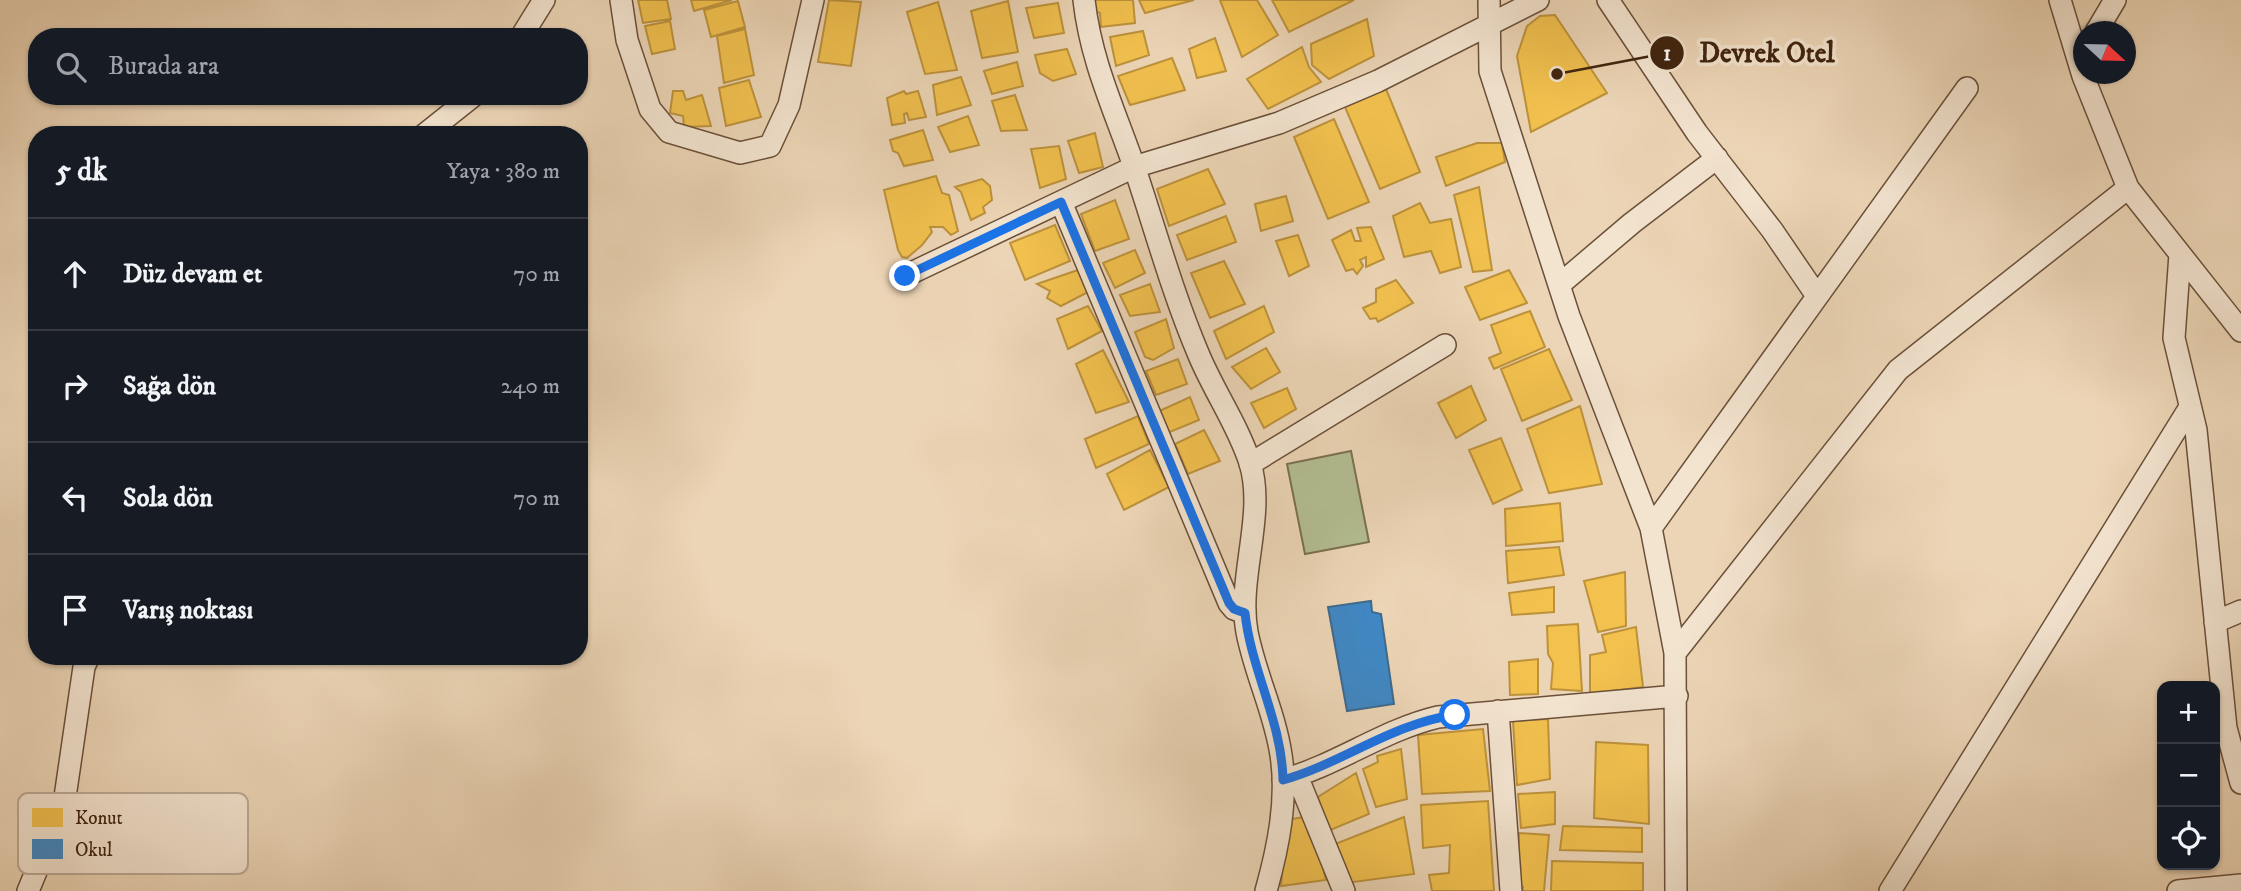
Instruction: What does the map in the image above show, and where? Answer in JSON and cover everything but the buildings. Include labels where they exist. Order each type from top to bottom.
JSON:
[{"type":"street","points":[[527,28],[544,0]]},
{"type":"street","points":[[621,0],[627,40],[650,109],[669,132],[740,153],[770,146],[789,105],[813,0]]},
{"type":"street","points":[[1084,0],[1093,55],[1197,352],[1250,464],[1252,516],[1245,613],[1250,644],[1290,778],[1345,891]]},
{"type":"street","points":[[1489,0],[1490,71],[1559,285],[1651,528],[1675,653],[1682,886]]},
{"type":"street","points":[[905,276],[1134,167],[1279,123],[1378,81],[1490,27],[1538,0]]},
{"type":"street","points":[[1608,0],[1717,159],[1772,230],[1817,296]]},
{"type":"street","points":[[2060,0],[2073,35]]},
{"type":"street","points":[[2103,21],[2115,0]]},
{"type":"street","points":[[2091,84],[2128,188],[2241,331]]},
{"type":"street","points":[[1651,528],[1967,88]]},
{"type":"street","points":[[435,126],[462,105]]},
{"type":"street","points":[[1559,285],[1632,223],[1717,159]]},
{"type":"street","points":[[1675,653],[1898,370],[2128,188]]},
{"type":"street","points":[[1061,202],[1229,603],[1234,609],[1245,613]]},
{"type":"street","points":[[2180,254],[2174,338],[2196,430],[2215,622],[2233,716],[2240,776]]},
{"type":"street","points":[[1250,464],[1445,345]]},
{"type":"street","points":[[1890,891],[2190,407]]},
{"type":"street","points":[[2215,622],[2241,611]]},
{"type":"street","points":[[66,793],[85,665]]},
{"type":"street","points":[[1290,778],[1423,720],[1677,696]]},
{"type":"street","points":[[1498,711],[1511,891]]},
{"type":"street","points":[[1266,891],[1290,778]]},
{"type":"street","points":[[28,891],[35,874]]},
{"type":"street","points":[[2178,891],[2241,884]]},
{"type":"green space","points":[[1351,451],[1369,542],[1305,554],[1287,464]]},
{"type":"place","name":"Devrek Otel","points":[[1557,74]]},
{"type":"route","points":[[905,276],[1061,202],[1229,603],[1234,609],[1245,613],[1250,644],[1261,673],[1281,753],[1283,780],[1312,771],[1423,720],[1455,715]]}]
